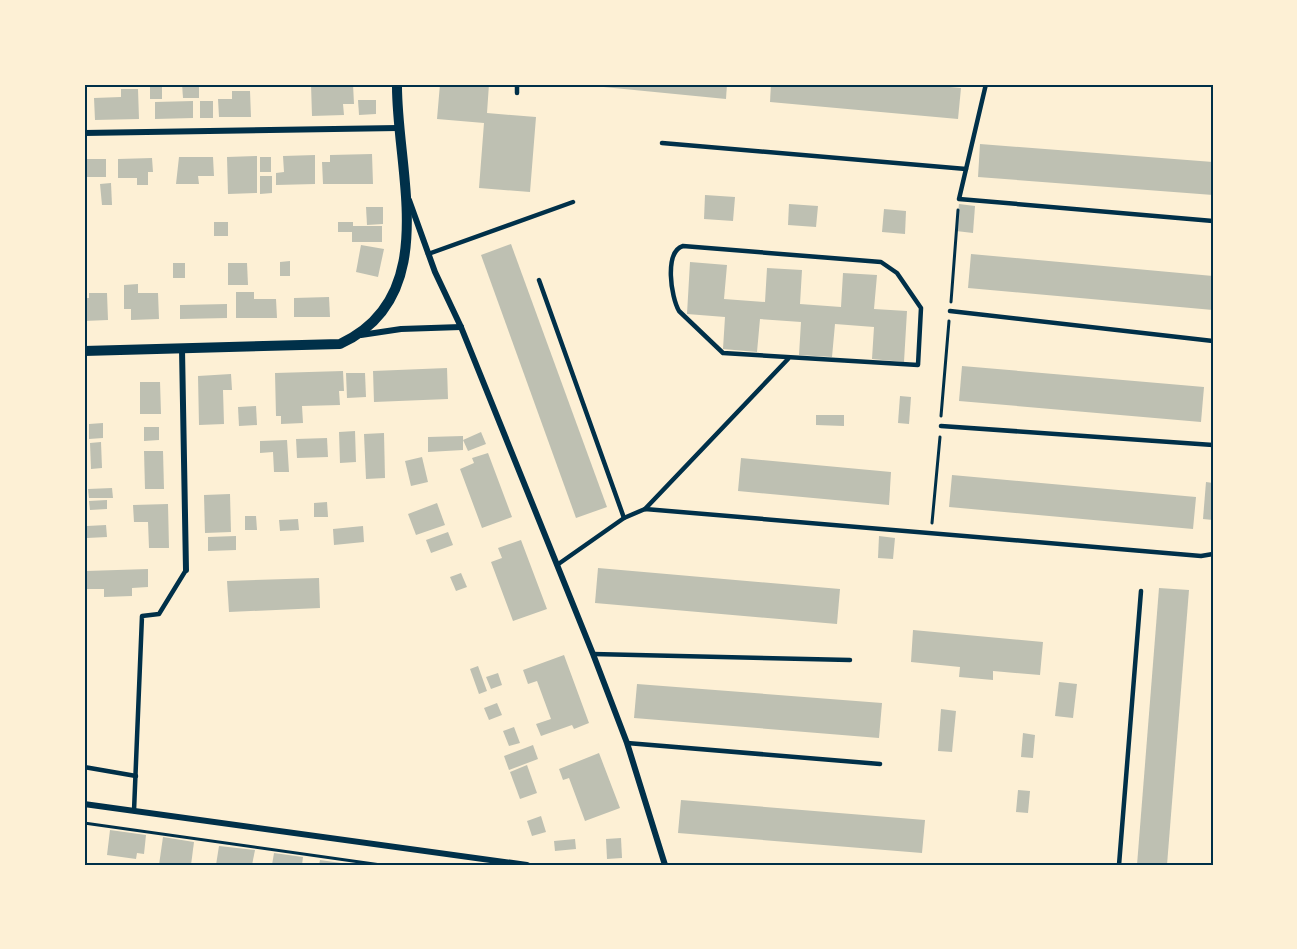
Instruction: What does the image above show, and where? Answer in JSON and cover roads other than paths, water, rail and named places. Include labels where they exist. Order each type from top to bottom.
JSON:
[{"type":"street","points":[[361,335],[380,313],[393,291],[402,266],[408,236],[407,194],[398,128],[396,84]]},
{"type":"street","points":[[84,133],[398,128]]},
{"type":"street","points":[[407,194],[428,254],[461,327],[593,654],[627,743],[664,865]]},
{"type":"street","points":[[84,351],[340,344],[361,335],[401,329],[461,327]]},
{"type":"street","points":[[182,349],[186,570]]},
{"type":"street","points":[[84,804],[527,865]]},
{"type":"lane","points":[[517,84],[517,93]]},
{"type":"lane","points":[[986,84],[959,199],[1213,221]]},
{"type":"lane","points":[[662,143],[966,170]]},
{"type":"lane","points":[[428,254],[573,202]]},
{"type":"lane","points":[[557,565],[624,518],[645,509],[788,358],[918,365],[921,308],[897,273],[881,262],[701,247],[683,246],[676,250],[673,256],[671,294],[679,311],[723,353],[788,358]]},
{"type":"lane","points":[[539,280],[624,518]]},
{"type":"lane","points":[[950,311],[1213,341]]},
{"type":"lane","points":[[940,426],[1213,445]]},
{"type":"lane","points":[[645,509],[1201,556],[1213,554]]},
{"type":"lane","points":[[134,811],[142,616],[159,614],[186,570]]},
{"type":"lane","points":[[1119,865],[1142,591]]},
{"type":"lane","points":[[593,654],[850,660]]},
{"type":"lane","points":[[627,743],[880,765]]},
{"type":"lane","points":[[84,767],[136,776]]}]
